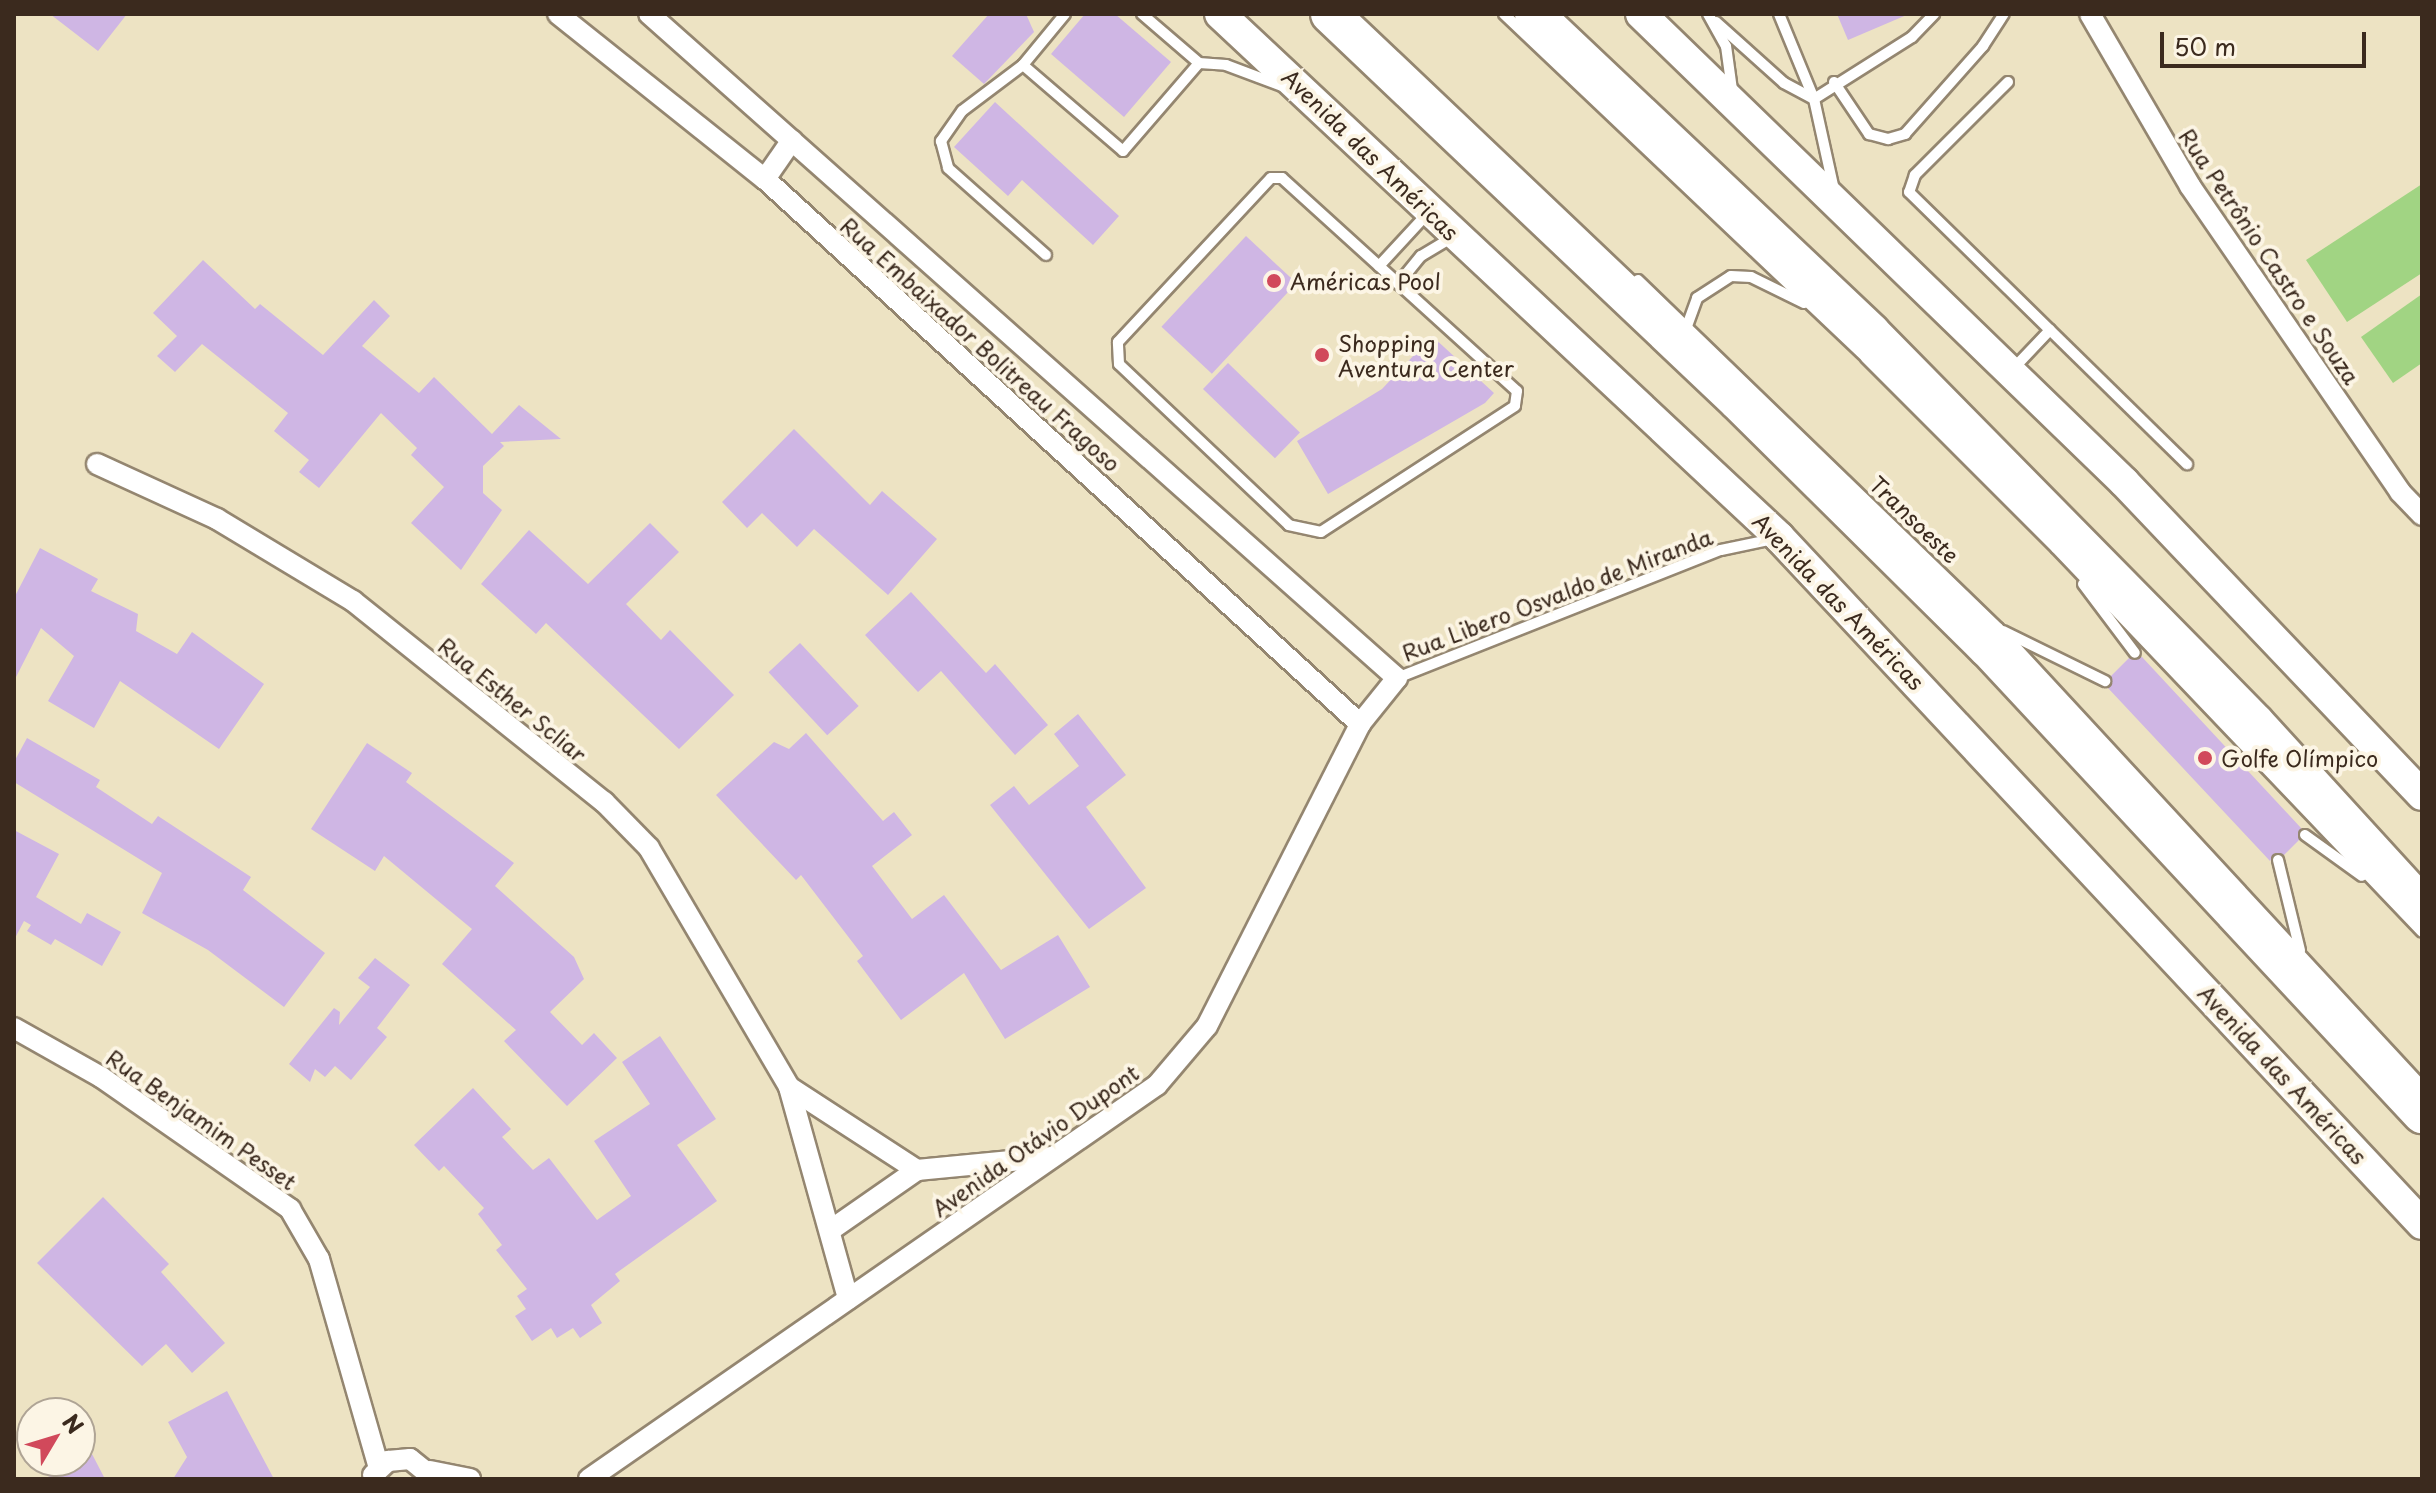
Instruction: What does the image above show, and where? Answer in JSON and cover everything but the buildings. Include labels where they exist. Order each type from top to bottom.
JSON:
[{"type":"highway","points":[[1330,14],[1693,358],[1988,648],[2422,1114]]},
{"type":"highway","points":[[1534,14],[1740,206],[2026,489],[2255,723],[2422,906]]},
{"type":"main road","name":"Avenida das Américas","points":[[1220,14],[1316,99],[1455,236],[1779,537],[2422,1224]]},
{"type":"main road","points":[[1641,14],[1734,100],[2011,372],[2317,680],[2422,795]]},
{"type":"street","name":"Rua Embaixador Bolitreau Fragoso","points":[[558,14],[765,179],[1360,724]]},
{"type":"street","name":"Rua Embaixador Bolitreau Fragoso","points":[[649,14],[1397,678]]},
{"type":"street","name":"Rua Petrônio Castro e Souza","points":[[2090,14],[2190,186],[2400,492],[2422,515]]},
{"type":"street","points":[[765,179],[792,140]]},
{"type":"street","name":"Rua Esther Scliar","points":[[97,464],[217,519],[353,601],[604,802],[649,848],[789,1087],[832,1229],[848,1299]]},
{"type":"street","name":"Avenida Otávio Dupont","points":[[589,1479],[1157,1085],[1207,1026],[1360,724],[1397,678]]},
{"type":"street","name":"Rua Benjamim Pesset","points":[[14,1028],[101,1077],[290,1209],[319,1259],[375,1473]]},
{"type":"street","name":"Rua Esther Scliar","points":[[789,1087],[917,1170]]},
{"type":"street","points":[[832,1229],[917,1170],[1056,1156]]},
{"type":"street","points":[[375,1473],[410,1459],[432,1475],[470,1479]]},
{"type":"lane","points":[[1046,255],[948,168],[941,141],[962,111],[1023,65],[1065,14]]},
{"type":"lane","points":[[1142,14],[1199,63],[1226,65],[1316,99]]},
{"type":"lane","points":[[1347,14],[1441,100]]},
{"type":"lane","points":[[1504,14],[1819,313],[2056,548],[2422,932]]},
{"type":"lane","points":[[1779,14],[1814,99],[1836,200]]},
{"type":"lane","points":[[1814,99],[1834,82],[1912,37],[1934,14]]},
{"type":"lane","points":[[1834,82],[1869,134],[1888,139],[1905,134],[1983,46],[2004,14]]},
{"type":"lane","points":[[1712,18],[1726,46],[1734,100]]},
{"type":"lane","points":[[1712,18],[1784,83],[1814,99]]},
{"type":"lane","points":[[1023,65],[1123,151],[1199,63]]},
{"type":"lane","points":[[2008,82],[1915,175],[1909,192],[2187,464]]},
{"type":"lane","points":[[1271,178],[1282,178],[1398,284],[1517,391],[1515,406],[1321,532],[1289,525],[1119,364],[1118,342],[1271,178]]},
{"type":"lane","points":[[1379,266],[1431,209]]},
{"type":"lane","points":[[1398,284],[1421,256],[1455,236]]},
{"type":"lane","name":"Transoeste","points":[[1629,272],[1998,628],[2301,951],[2422,1086]]},
{"type":"lane","points":[[1687,326],[1697,298],[1731,276],[1771,284],[1819,313]]},
{"type":"lane","points":[[2011,372],[2050,330]]},
{"type":"lane","name":"Rua Libero Osvaldo de Miranda","points":[[1397,678],[1721,550],[1779,537]]},
{"type":"lane","points":[[2056,548],[2135,653]]},
{"type":"lane","points":[[1998,628],[2105,681]]},
{"type":"lane","points":[[2305,835],[2383,892]]},
{"type":"lane","points":[[2278,860],[2301,951]]},
{"type":"green space","points":[[2422,184],[2422,273],[2347,322],[2306,260]]},
{"type":"green space","points":[[2422,294],[2422,363],[2393,383],[2361,337]]},
{"type":"place","name":"Américas Pool","points":[[1274,281]]},
{"type":"place","name":"Shopping Aventura Center","points":[[1322,355]]},
{"type":"place","name":"Golfe Olímpico","points":[[2205,758]]}]
